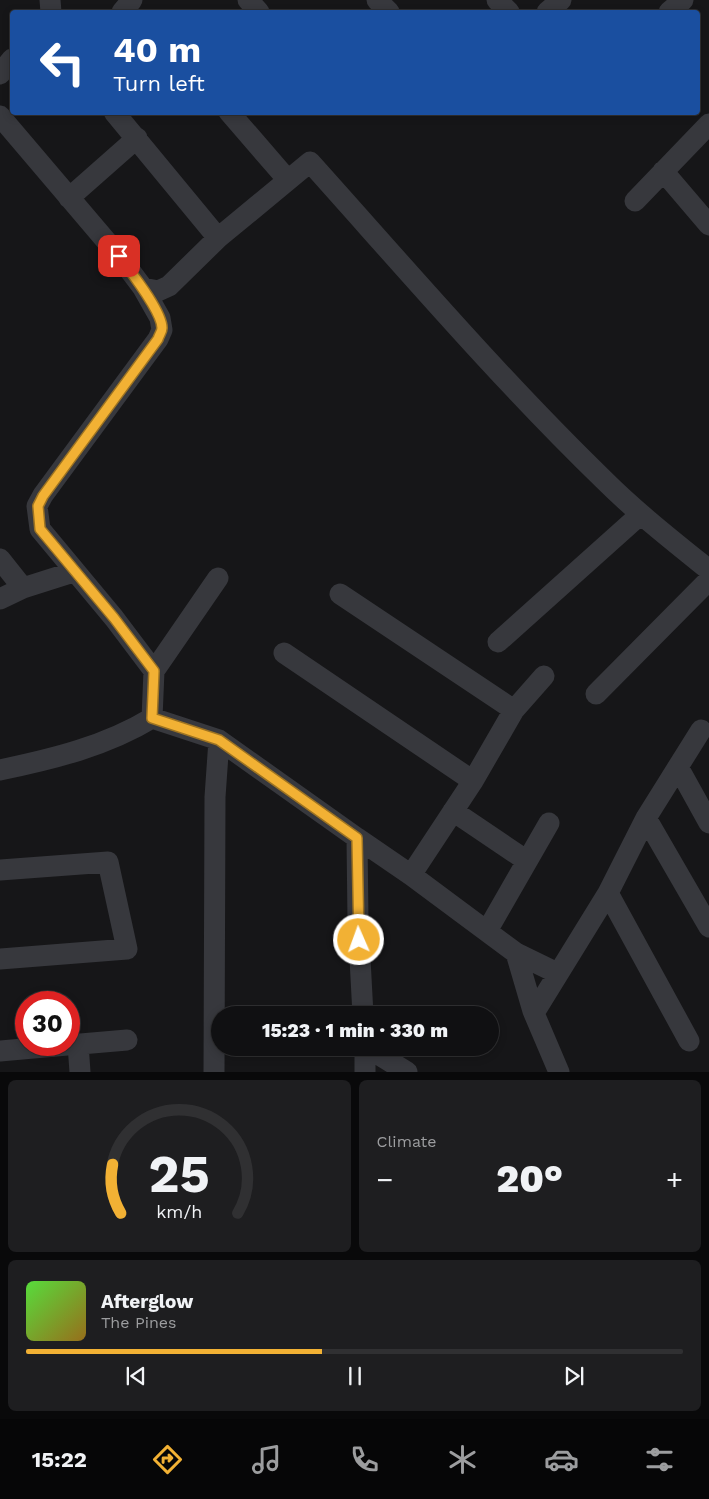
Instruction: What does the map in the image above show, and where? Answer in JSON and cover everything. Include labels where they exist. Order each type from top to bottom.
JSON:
[{"type":"street","points":[[248,0],[257,10]]},
{"type":"street","points":[[377,0],[387,10]]},
{"type":"street","points":[[497,0],[507,10]]},
{"type":"street","points":[[549,10],[561,0]]},
{"type":"street","points":[[671,10],[683,0]]},
{"type":"street","points":[[0,74],[10,62]]},
{"type":"street","points":[[117,115],[218,238]]},
{"type":"street","points":[[232,115],[287,180]]},
{"type":"street","points":[[0,116],[142,288],[160,318],[162,330],[158,339],[43,496],[38,506],[40,529],[114,618],[154,671]]},
{"type":"street","points":[[635,201],[709,124]]},
{"type":"street","points":[[69,198],[137,138]]},
{"type":"street","points":[[142,288],[158,291],[169,286],[218,238],[310,162],[485,356],[602,479],[709,570]]},
{"type":"street","points":[[663,171],[709,225]]},
{"type":"street","points":[[498,642],[641,514]]},
{"type":"street","points":[[0,559],[23,588]]},
{"type":"street","points":[[0,599],[23,588],[67,574]]},
{"type":"street","points":[[152,718],[154,671],[218,578]]},
{"type":"street","points":[[596,694],[709,580]]},
{"type":"street","points":[[340,594],[514,710]]},
{"type":"street","points":[[284,653],[473,781]]},
{"type":"street","points":[[411,875],[473,781],[514,710],[544,676]]},
{"type":"street","points":[[0,770],[44,761],[97,745],[134,729],[152,718],[219,740],[411,875],[516,953],[557,973]]},
{"type":"street","points":[[534,1013],[608,893],[646,818],[701,730]]},
{"type":"street","points":[[214,1072],[215,797],[219,740]]},
{"type":"street","points":[[678,767],[709,823]]},
{"type":"street","points":[[453,811],[527,861]]},
{"type":"street","points":[[646,818],[709,927]]},
{"type":"street","points":[[487,931],[549,823]]},
{"type":"street","points":[[357,838],[358,921],[363,1006]]},
{"type":"street","points":[[0,870],[108,862],[127,949],[0,959]]},
{"type":"street","points":[[608,893],[689,1041]]},
{"type":"street","points":[[516,953],[534,1013],[559,1072]]},
{"type":"street","points":[[80,1044],[127,1040]]},
{"type":"street","points":[[0,1051],[15,1050]]},
{"type":"street","points":[[75,1056],[80,1072]]},
{"type":"street","points":[[365,1072],[366,1056]]},
{"type":"street","points":[[380,1056],[407,1072]]},
{"type":"route","points":[[119,256],[142,288],[160,318],[162,330],[158,339],[43,496],[38,506],[40,529],[114,618],[154,671],[152,718],[176,724],[219,740],[357,838],[359,940]]}]
